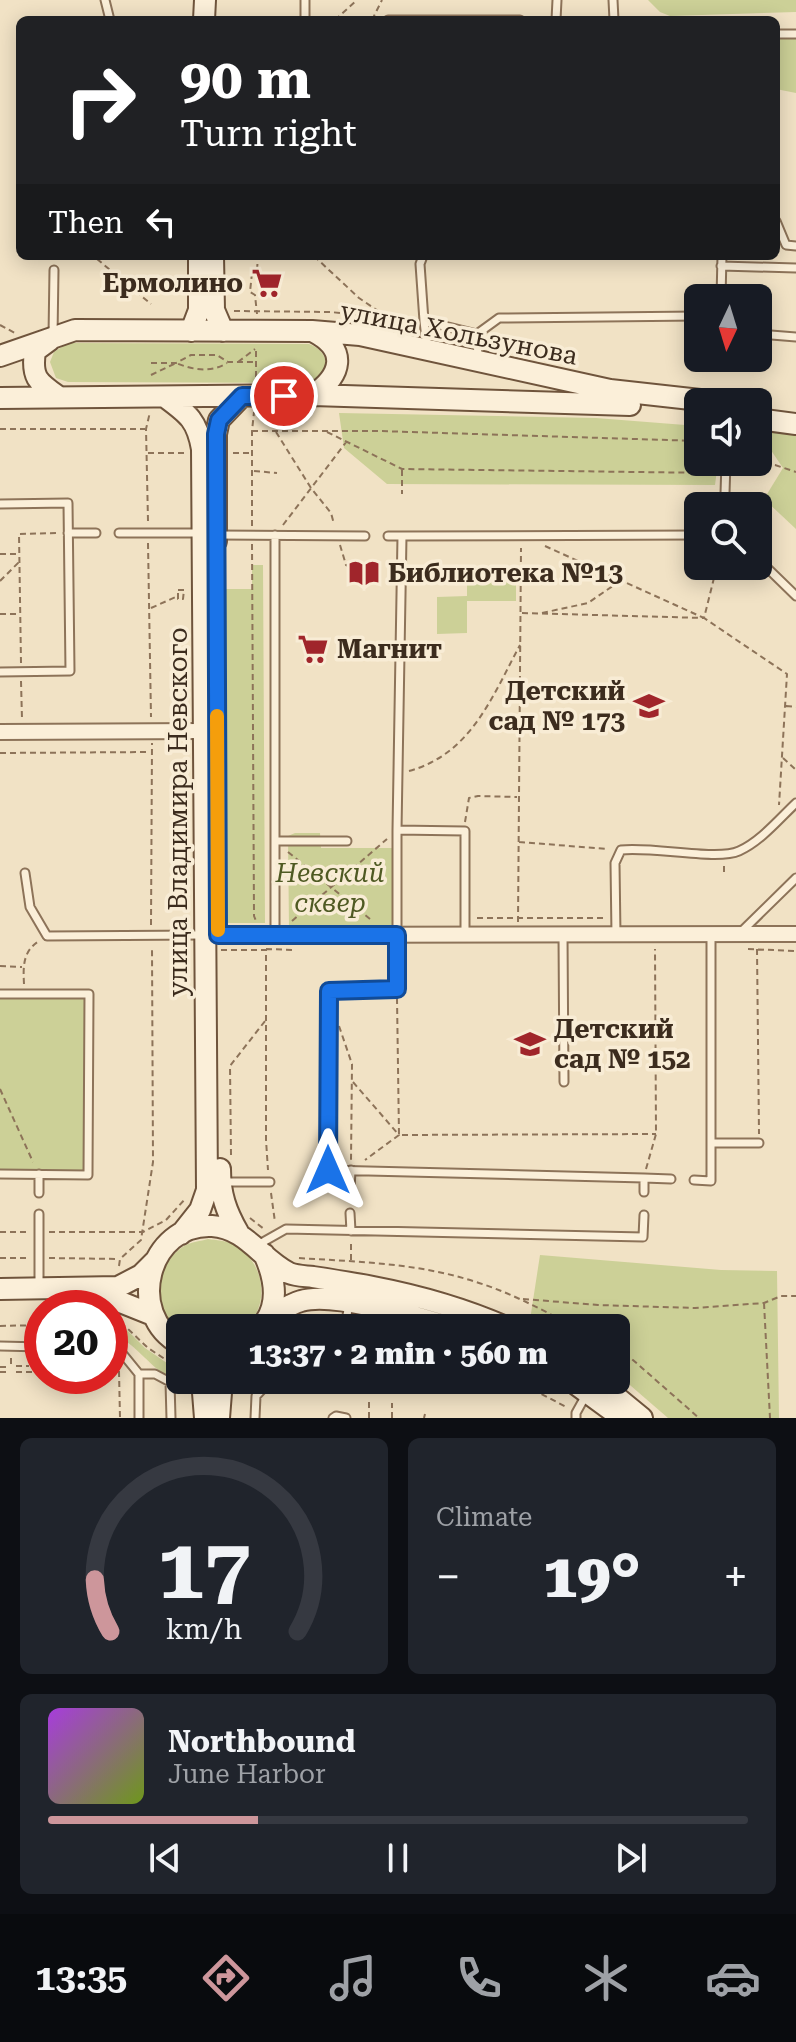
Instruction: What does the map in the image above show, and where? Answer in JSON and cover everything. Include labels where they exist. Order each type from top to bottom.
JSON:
[{"type":"main road","points":[[191,331],[199,310],[199,260]]},
{"type":"main road","points":[[213,260],[214,310],[223,320]]},
{"type":"main road","name":"улица Хользунова","points":[[0,356],[75,330],[191,331],[223,320],[360,335],[610,390],[684,398]]},
{"type":"main road","points":[[312,331],[326,338],[334,348],[337,364],[331,381],[313,395]]},
{"type":"main road","points":[[53,338],[35,351],[33,368],[38,382],[59,397]]},
{"type":"main road","points":[[530,401],[541,394],[541,384],[532,373]]},
{"type":"main road","name":"улица Хользунова","points":[[0,398],[249,402],[313,395],[606,403],[684,411]]},
{"type":"main road","name":"улица Владимира Невского","points":[[0,1289],[118,1287],[141,1275],[165,1246],[181,1234],[200,1210],[207,1190],[215,940],[209,534],[198,429],[187,413],[158,402]]},
{"type":"main road","name":"улица Владимира Невского","points":[[238,1232],[226,1211],[204,731],[209,534],[216,434],[219,420],[249,402]]},
{"type":"main road","points":[[772,409],[796,412]]},
{"type":"main road","points":[[772,421],[796,424]]},
{"type":"main road","points":[[181,1234],[212,1226],[238,1232],[291,1274],[431,1299],[471,1314]]},
{"type":"main road","points":[[259,1250],[272,1271],[275,1287],[268,1314]]},
{"type":"main road","points":[[155,1261],[148,1292],[153,1315],[166,1331]]},
{"type":"main road","points":[[0,1299],[118,1301],[153,1315]]},
{"type":"main road","points":[[279,1314],[300,1301],[314,1299],[349,1303],[395,1314]]},
{"type":"main road","points":[[203,1394],[205,1418]]},
{"type":"main road","points":[[219,1418],[221,1394]]},
{"type":"main road","points":[[597,1394],[610,1413]]},
{"type":"main road","points":[[604,1394],[642,1418]]},
{"type":"street","points":[[0,732],[204,731]]},
{"type":"street","points":[[215,940],[270,935],[796,934]]},
{"type":"lane","points":[[780,231],[786,245],[796,246]]},
{"type":"lane","points":[[422,260],[428,350]]},
{"type":"lane","points":[[721,284],[722,260]]},
{"type":"lane","points":[[721,266],[796,268]]},
{"type":"lane","points":[[53,338],[54,270]]},
{"type":"lane","points":[[424,321],[477,334],[499,318],[684,316]]},
{"type":"lane","points":[[477,334],[478,361]]},
{"type":"lane","points":[[772,335],[796,337]]},
{"type":"lane","points":[[0,504],[68,503],[70,671],[0,672]]},
{"type":"lane","points":[[68,533],[96,533]]},
{"type":"lane","points":[[119,533],[365,536]]},
{"type":"lane","points":[[270,935],[275,841],[275,535]]},
{"type":"lane","points":[[388,536],[684,535]]},
{"type":"lane","points":[[402,536],[392,935],[397,989],[329,991],[328,1170],[671,1179]]},
{"type":"lane","points":[[772,573],[796,596]]},
{"type":"lane","points":[[616,935],[615,863],[621,850],[737,852],[757,840],[796,803]]},
{"type":"lane","points":[[397,830],[465,831],[465,935]]},
{"type":"lane","points":[[275,841],[347,841]]},
{"type":"lane","points":[[25,873],[30,907],[47,936],[151,935],[215,940]]},
{"type":"lane","points":[[739,934],[796,878]]},
{"type":"lane","points":[[694,1180],[711,1181],[711,934]]},
{"type":"lane","points":[[563,935],[564,1082]]},
{"type":"lane","points":[[0,994],[89,994],[88,1175],[0,1174]]},
{"type":"lane","points":[[711,1143],[759,1143]]},
{"type":"lane","points":[[350,1190],[351,1170]]},
{"type":"lane","points":[[39,1174],[39,1193]]},
{"type":"lane","points":[[644,1178],[644,1192]]},
{"type":"lane","points":[[226,1182],[270,1182]]},
{"type":"lane","points":[[350,1213],[351,1231]]},
{"type":"lane","points":[[39,1214],[39,1289]]},
{"type":"lane","points":[[259,1250],[286,1229],[643,1237],[644,1215]]},
{"type":"lane","points":[[348,1314],[349,1303]]},
{"type":"lane","points":[[0,1346],[24,1347]]},
{"type":"lane","points":[[128,1360],[139,1374],[139,1418]]},
{"type":"lane","points":[[139,1374],[155,1374],[170,1382],[171,1418]]},
{"type":"lane","points":[[255,1418],[258,1394]]},
{"type":"lane","points":[[576,1415],[587,1394]]},
{"type":"lane","points":[[333,1418],[346,1418]]},
{"type":"path","points":[[339,16],[357,0]]},
{"type":"path","points":[[98,260],[151,304]]},
{"type":"path","points":[[257,270],[258,260]]},
{"type":"path","points":[[318,260],[359,298],[388,318]]},
{"type":"path","points":[[252,273],[250,292],[255,295],[257,319]]},
{"type":"path","points":[[223,320],[257,313],[330,312],[424,321]]},
{"type":"path","points":[[0,325],[19,336]]},
{"type":"path","points":[[238,362],[256,348],[256,377]]},
{"type":"path","points":[[151,375],[191,355],[217,355],[228,362],[256,362]]},
{"type":"path","points":[[151,363],[217,369],[228,362]]},
{"type":"path","points":[[0,1258],[120,1259],[141,1240],[143,1232],[153,1162],[152,731],[146,429],[158,402]]},
{"type":"path","points":[[249,402],[252,431],[254,916],[270,935],[397,830]]},
{"type":"path","points":[[0,429],[146,429]]},
{"type":"path","points":[[252,431],[684,441]]},
{"type":"path","points":[[275,431],[311,488],[331,513],[346,565],[364,573]]},
{"type":"path","points":[[326,431],[402,469],[684,472]]},
{"type":"path","points":[[275,535],[347,441]]},
{"type":"path","points":[[147,453],[186,453]]},
{"type":"path","points":[[230,453],[252,454]]},
{"type":"path","points":[[772,465],[796,472]]},
{"type":"path","points":[[402,469],[402,494]]},
{"type":"path","points":[[252,471],[277,473]]},
{"type":"path","points":[[22,732],[19,534],[68,533]]},
{"type":"path","points":[[518,935],[521,536],[704,618],[787,674],[778,819]]},
{"type":"path","points":[[0,554],[19,554]]},
{"type":"path","points":[[0,581],[19,561]]},
{"type":"path","points":[[704,618],[714,580]]},
{"type":"path","points":[[537,614],[588,603],[621,581]]},
{"type":"path","points":[[149,609],[178,596]]},
{"type":"path","points":[[520,613],[704,618]]},
{"type":"path","points":[[0,614],[20,614]]},
{"type":"path","points":[[398,774],[443,758],[468,734],[488,706],[520,644]]},
{"type":"path","points":[[785,706],[796,707]]},
{"type":"path","points":[[0,753],[151,752]]},
{"type":"path","points":[[782,757],[796,770]]},
{"type":"path","points":[[465,831],[469,798],[519,797]]},
{"type":"path","points":[[275,841],[392,935]]},
{"type":"path","points":[[518,842],[621,850]]},
{"type":"path","points":[[465,918],[616,918]]},
{"type":"path","points":[[24,994],[24,960],[32,946],[47,936]]},
{"type":"path","points":[[215,940],[266,950],[266,1140],[276,1235],[259,1228],[243,1212]]},
{"type":"path","points":[[644,1178],[656,1134],[655,947]]},
{"type":"path","points":[[757,949],[759,1143]]},
{"type":"path","points":[[782,951],[796,951]]},
{"type":"path","points":[[0,966],[23,967]]},
{"type":"path","points":[[397,989],[399,1135]]},
{"type":"path","points":[[226,1182],[230,1066],[266,1020]]},
{"type":"path","points":[[338,1020],[352,1064],[351,1170]]},
{"type":"path","points":[[351,1080],[399,1135]]},
{"type":"path","points":[[0,1089],[39,1174]]},
{"type":"path","points":[[351,1170],[399,1135],[656,1134]]},
{"type":"path","points":[[0,1232],[143,1232],[166,1220],[194,1189]]},
{"type":"path","points":[[351,1231],[351,1261]]},
{"type":"path","points":[[289,1257],[398,1264],[438,1271],[519,1298],[550,1314]]},
{"type":"path","points":[[119,1272],[120,1259]]},
{"type":"path","points":[[519,1298],[598,1305],[695,1308],[764,1303],[781,1296],[796,1296]]},
{"type":"path","points":[[764,1303],[770,1418]]},
{"type":"path","points":[[0,1326],[24,1327]]},
{"type":"path","points":[[128,1331],[166,1360]]},
{"type":"path","points":[[630,1357],[699,1418]]},
{"type":"path","points":[[11,1358],[11,1364]]},
{"type":"path","points":[[16,1366],[24,1366]]},
{"type":"path","points":[[0,1367],[6,1367]]},
{"type":"path","points":[[0,1372],[6,1372]]},
{"type":"path","points":[[16,1372],[24,1372]]},
{"type":"path","points":[[119,1394],[120,1418]]},
{"type":"path","points":[[539,1394],[576,1415]]},
{"type":"path","points":[[369,1399],[369,1418]]},
{"type":"path","points":[[392,1403],[392,1418]]},
{"type":"green space","points":[[648,0],[796,0],[796,12],[670,16],[660,12]]},
{"type":"green space","points":[[780,38],[796,39],[796,93],[780,90]]},
{"type":"green space","points":[[68,343],[309,344],[323,354],[326,370],[318,380],[308,383],[68,382],[56,378],[50,362],[54,352]]},
{"type":"green space","points":[[339,413],[596,418],[684,425],[684,476],[716,476],[715,485],[387,484],[344,448]]},
{"type":"green space","points":[[772,431],[796,432],[796,529],[772,506],[772,492],[768,492],[783,468],[772,452]]},
{"type":"green space","points":[[252,565],[263,565],[265,923],[227,923],[225,589],[252,589]]},
{"type":"green space","points":[[467,570],[516,570],[516,601],[467,601],[467,633],[437,634],[437,597],[467,596]]},
{"type":"green space","name":"Невский сквер","points":[[320,833],[321,848],[392,848],[393,927],[289,928],[288,836]]},
{"type":"green space","points":[[0,994],[89,994],[88,1175],[0,1174]]},
{"type":"green space","points":[[208,1239],[224,1241],[244,1251],[252,1260],[261,1283],[256,1314],[166,1315],[161,1300],[162,1276],[174,1254]]},
{"type":"green space","points":[[540,1255],[721,1270],[777,1271],[779,1418],[668,1418],[630,1385],[630,1314],[531,1314]]},
{"type":"green space","points":[[128,1331],[166,1362],[166,1376],[154,1367],[128,1343]]},
{"type":"slow traffic","points":[[217,716],[218,930]]},
{"type":"place","name":"Ермолино","points":[[267,283]]},
{"type":"place","name":"Библиотека №13","points":[[364,573]]},
{"type":"place","name":"Магнит","points":[[313,649]]},
{"type":"place","name":"Детский сад № 173","points":[[649,706]]},
{"type":"place","name":"Детский сад № 152","points":[[530,1044]]},
{"type":"route","points":[[284,396],[242,396],[219,420],[216,434],[218,935],[397,935],[397,989],[329,991],[328,1170]]}]
